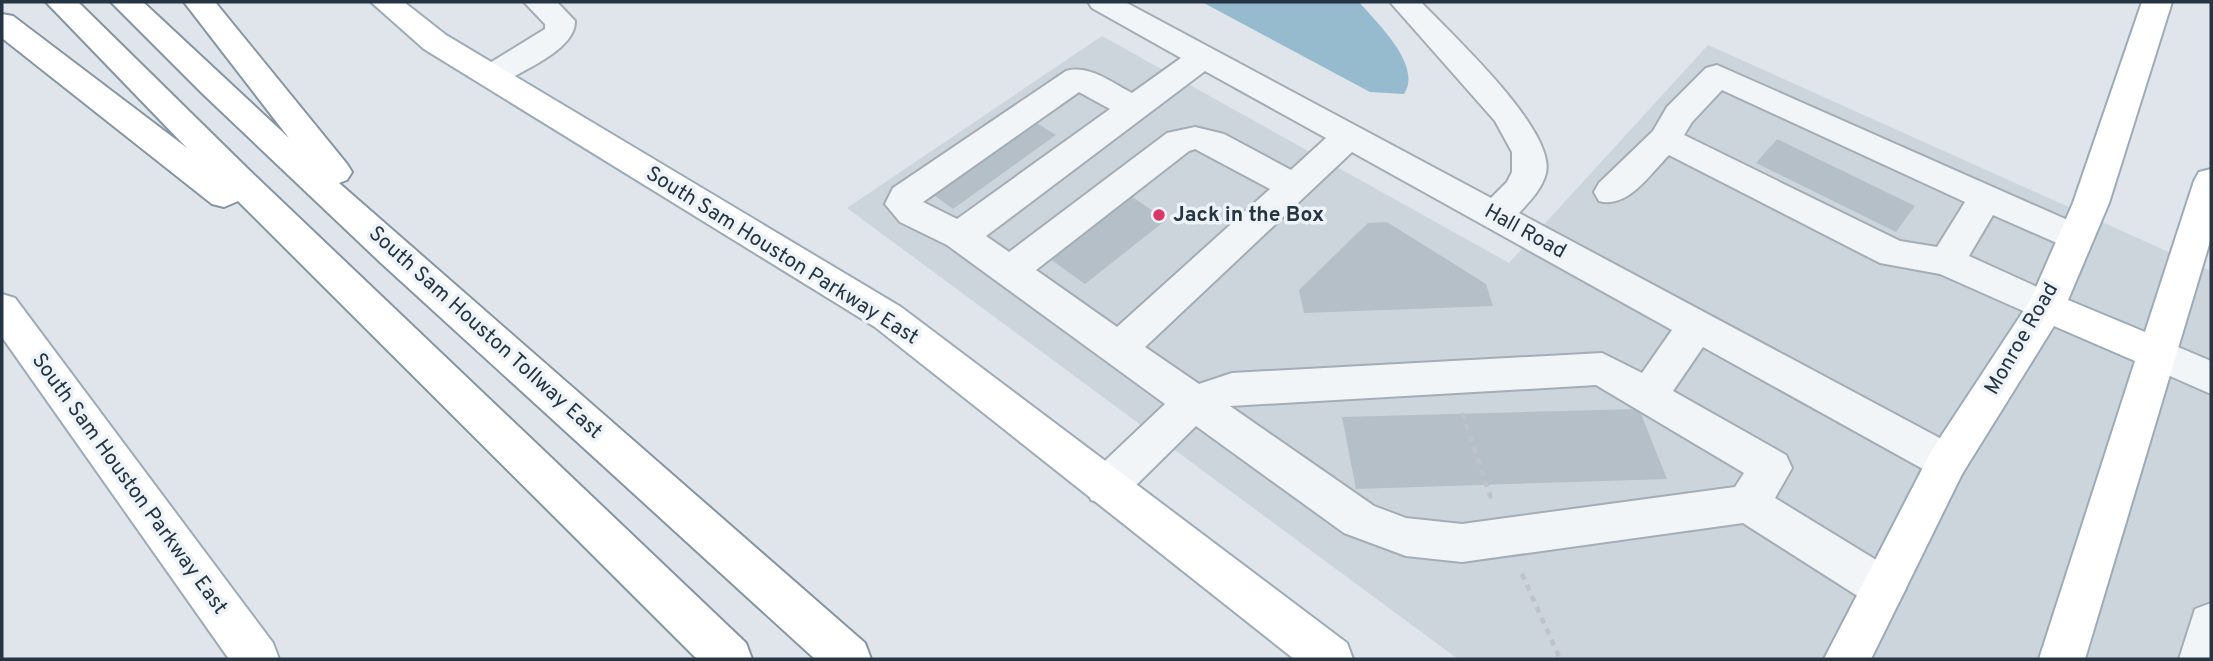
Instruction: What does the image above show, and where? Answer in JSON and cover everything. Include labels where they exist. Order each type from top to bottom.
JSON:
[{"type":"main road","points":[[61,2],[359,300],[729,659]]},
{"type":"main road","name":"South Sam Houston Tollway East","points":[[126,2],[201,75],[848,659]]},
{"type":"main road","points":[[199,2],[409,264]]},
{"type":"main road","name":"South Sam Houston Parkway East","points":[[386,2],[435,42],[888,317],[1330,659]]},
{"type":"main road","name":"Monroe Road","points":[[1847,659],[1947,462],[2046,307],[2091,203],[2157,2]]},
{"type":"main road","points":[[2,23],[359,300]]},
{"type":"main road","points":[[2062,659],[2211,181]]},
{"type":"main road","points":[[2046,307],[2159,354]]},
{"type":"main road","name":"South Sam Houston Parkway East","points":[[2,308],[256,659]]},
{"type":"street","points":[[491,76],[553,39],[560,31],[560,21],[539,2]]},
{"type":"street","name":"Hall Road","points":[[1103,2],[1947,462]]},
{"type":"street","points":[[1405,2],[1507,115],[1529,152],[1530,172],[1522,188],[1495,216]]},
{"type":"street","points":[[960,236],[1203,57]]},
{"type":"street","points":[[1611,192],[1665,139],[1679,115],[1717,75],[2075,238]]},
{"type":"street","points":[[1134,108],[1077,78],[905,197],[903,204],[960,236],[1359,520],[1406,537],[1462,543],[1748,504],[1883,588]]},
{"type":"street","points":[[1118,349],[1349,136]]},
{"type":"street","points":[[1008,272],[1179,141],[1195,138],[1212,142],[1294,187]]},
{"type":"street","points":[[1665,139],[1893,253],[1947,262],[2046,307]]},
{"type":"street","points":[[1947,262],[1986,198]]},
{"type":"street","points":[[1648,396],[1697,325]]},
{"type":"street","points":[[2159,354],[2211,378]]},
{"type":"street","points":[[1106,486],[1194,402],[1232,389],[1602,369],[1771,468],[1748,504]]},
{"type":"shaded area","points":[[1102,36],[1509,263],[1708,45],[2211,271],[2211,659],[1458,659],[847,208]]},
{"type":"water","points":[[1202,2],[1359,2],[1403,58],[1408,71],[1404,94],[1370,92]]},
{"type":"building","points":[[1030,119],[1056,135],[953,209],[927,190]]},
{"type":"building","points":[[1777,139],[1915,206],[1896,232],[1756,163]]},
{"type":"building","points":[[1128,194],[1166,220],[1085,284],[1046,256]]},
{"type":"building","points":[[1387,222],[1486,284],[1493,306],[1304,313],[1299,290],[1368,223]]},
{"type":"building","points":[[1639,409],[1667,479],[1356,489],[1342,417]]},
{"type":"place","name":"Jack in the Box","points":[[1159,215]]}]
